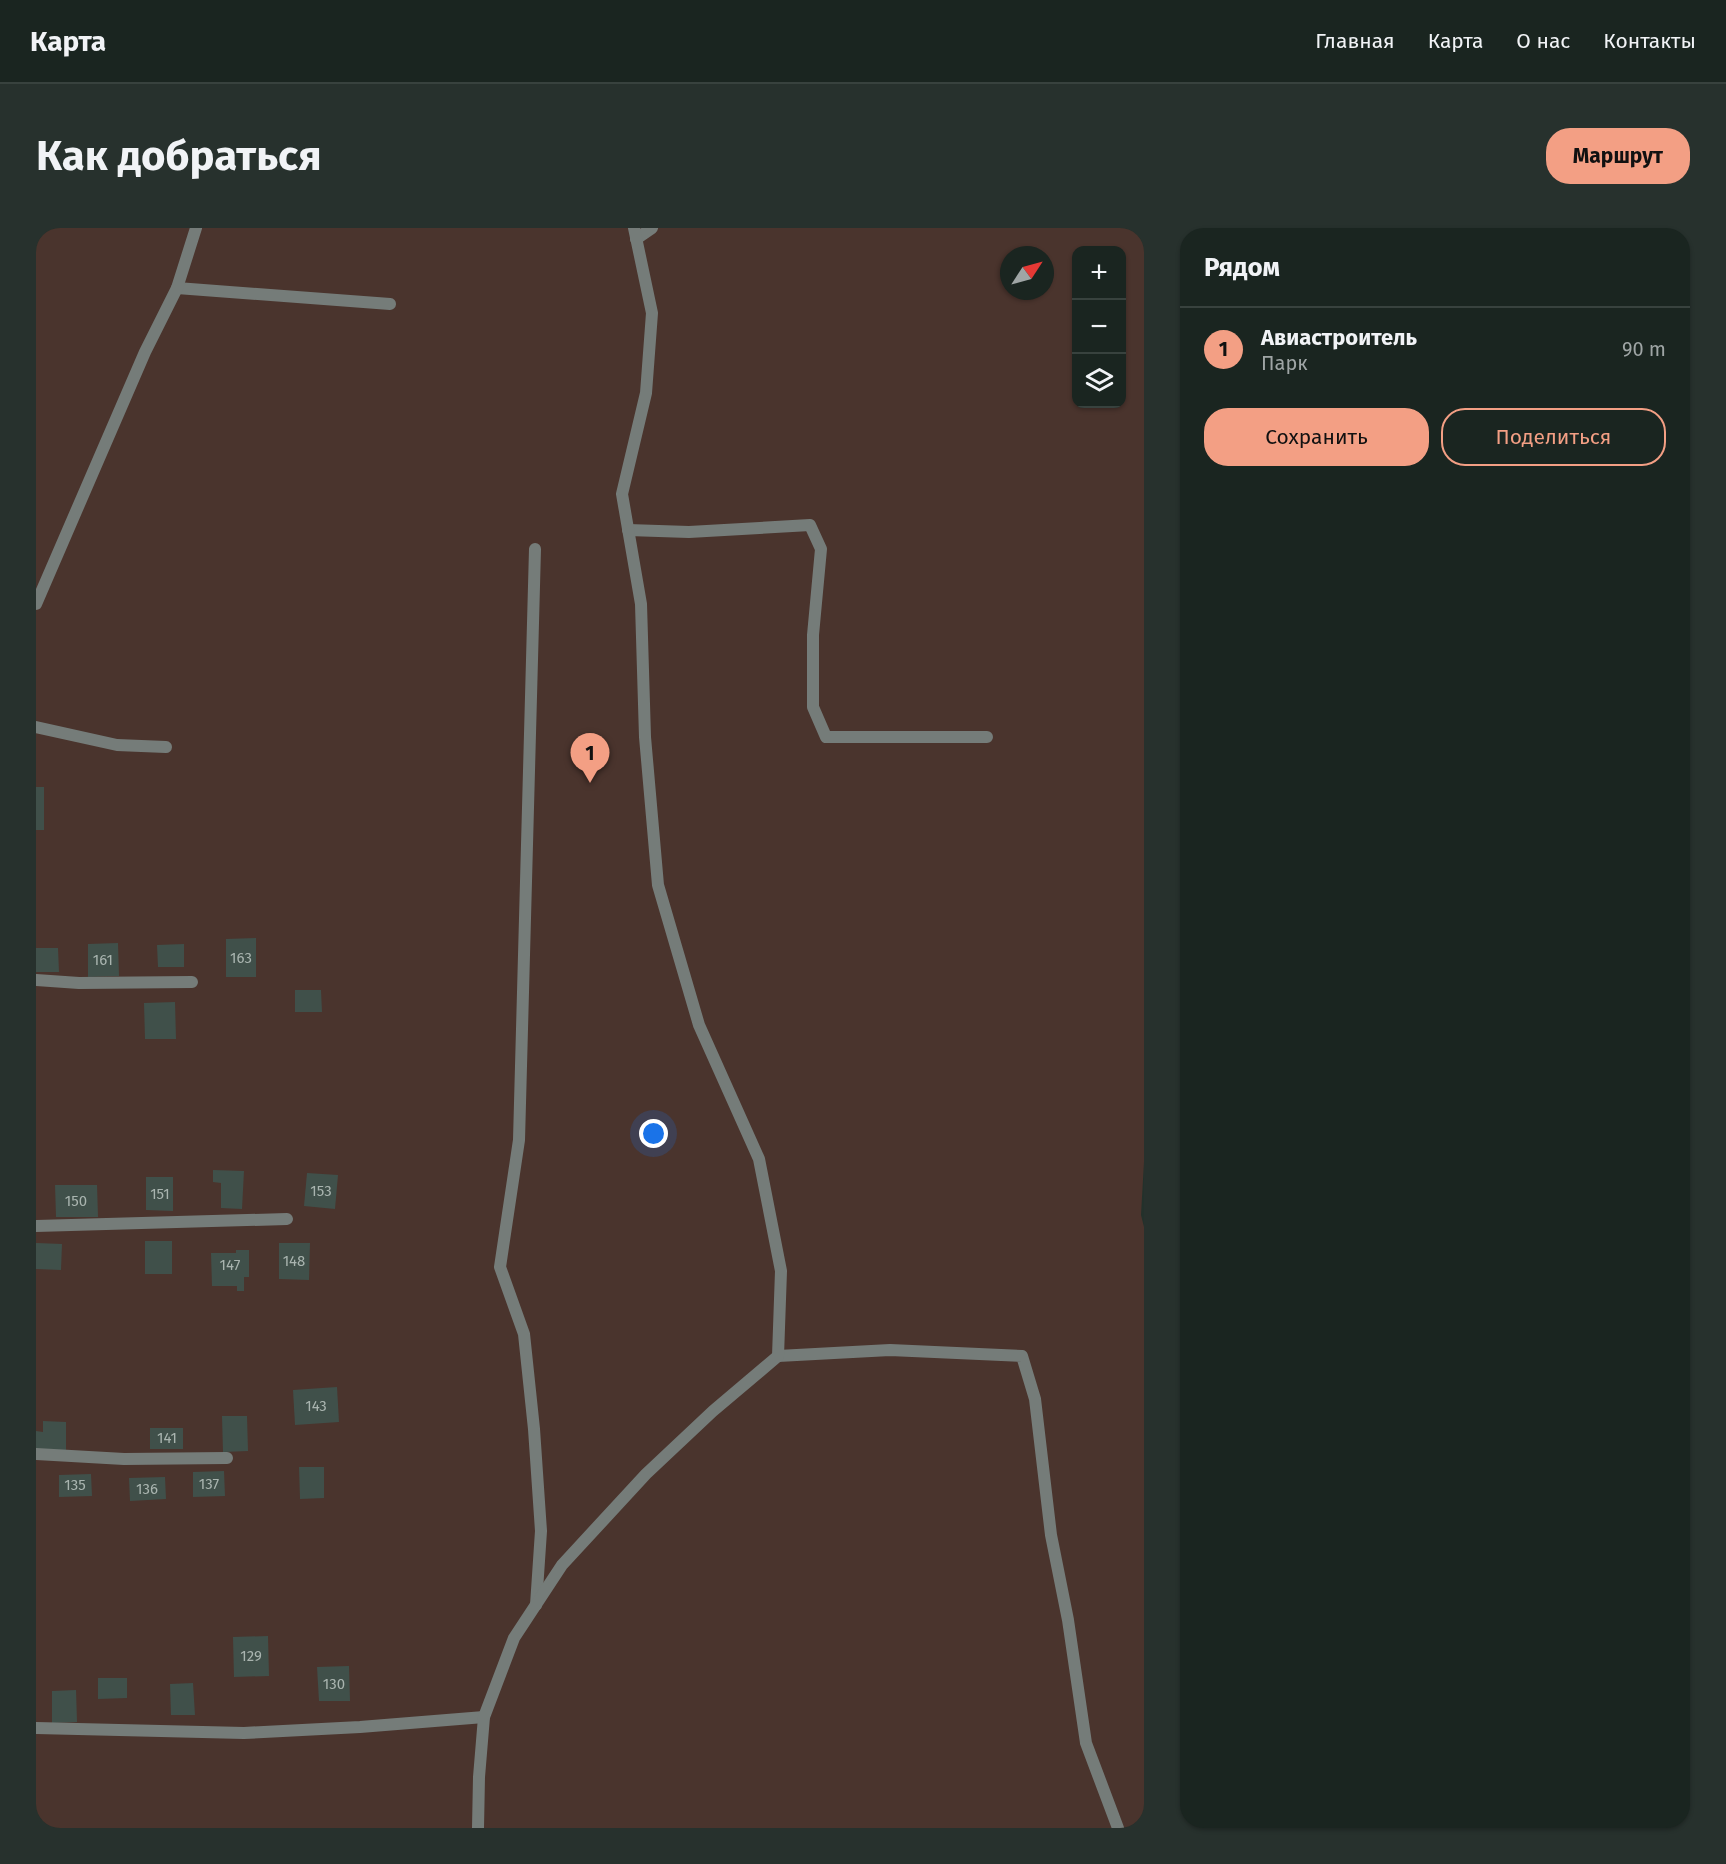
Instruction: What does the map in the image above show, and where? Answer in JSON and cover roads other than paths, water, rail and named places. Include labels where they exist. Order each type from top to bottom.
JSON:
[{"type":"street","points":[[36,604],[145,352],[177,288],[196,228]]},
{"type":"street","points":[[652,228],[635,233],[652,313],[646,393],[622,494],[641,604],[645,737],[658,885],[699,1025],[759,1159],[781,1271],[778,1356]]},
{"type":"street","points":[[177,288],[390,304]]},
{"type":"street","points":[[628,530],[688,532],[810,525],[821,549],[813,635],[813,707],[826,737],[987,737]]},
{"type":"street","points":[[535,549],[519,1140],[500,1268],[524,1334],[541,1531],[536,1605]]},
{"type":"street","points":[[36,727],[117,745],[166,747]]},
{"type":"street","points":[[36,980],[79,983],[192,982]]},
{"type":"street","points":[[36,1226],[287,1219]]},
{"type":"street","points":[[478,1828],[484,1717],[514,1638],[562,1565],[646,1474],[713,1411],[778,1356],[890,1350],[1022,1356],[1035,1399],[1051,1535],[1068,1620],[1086,1743],[1118,1828]]},
{"type":"street","points":[[36,1454],[124,1459],[227,1458]]},
{"type":"street","points":[[36,1728],[244,1733],[484,1717]]},
{"type":"place","name":"Авиастроитель","points":[[590,783]]}]
